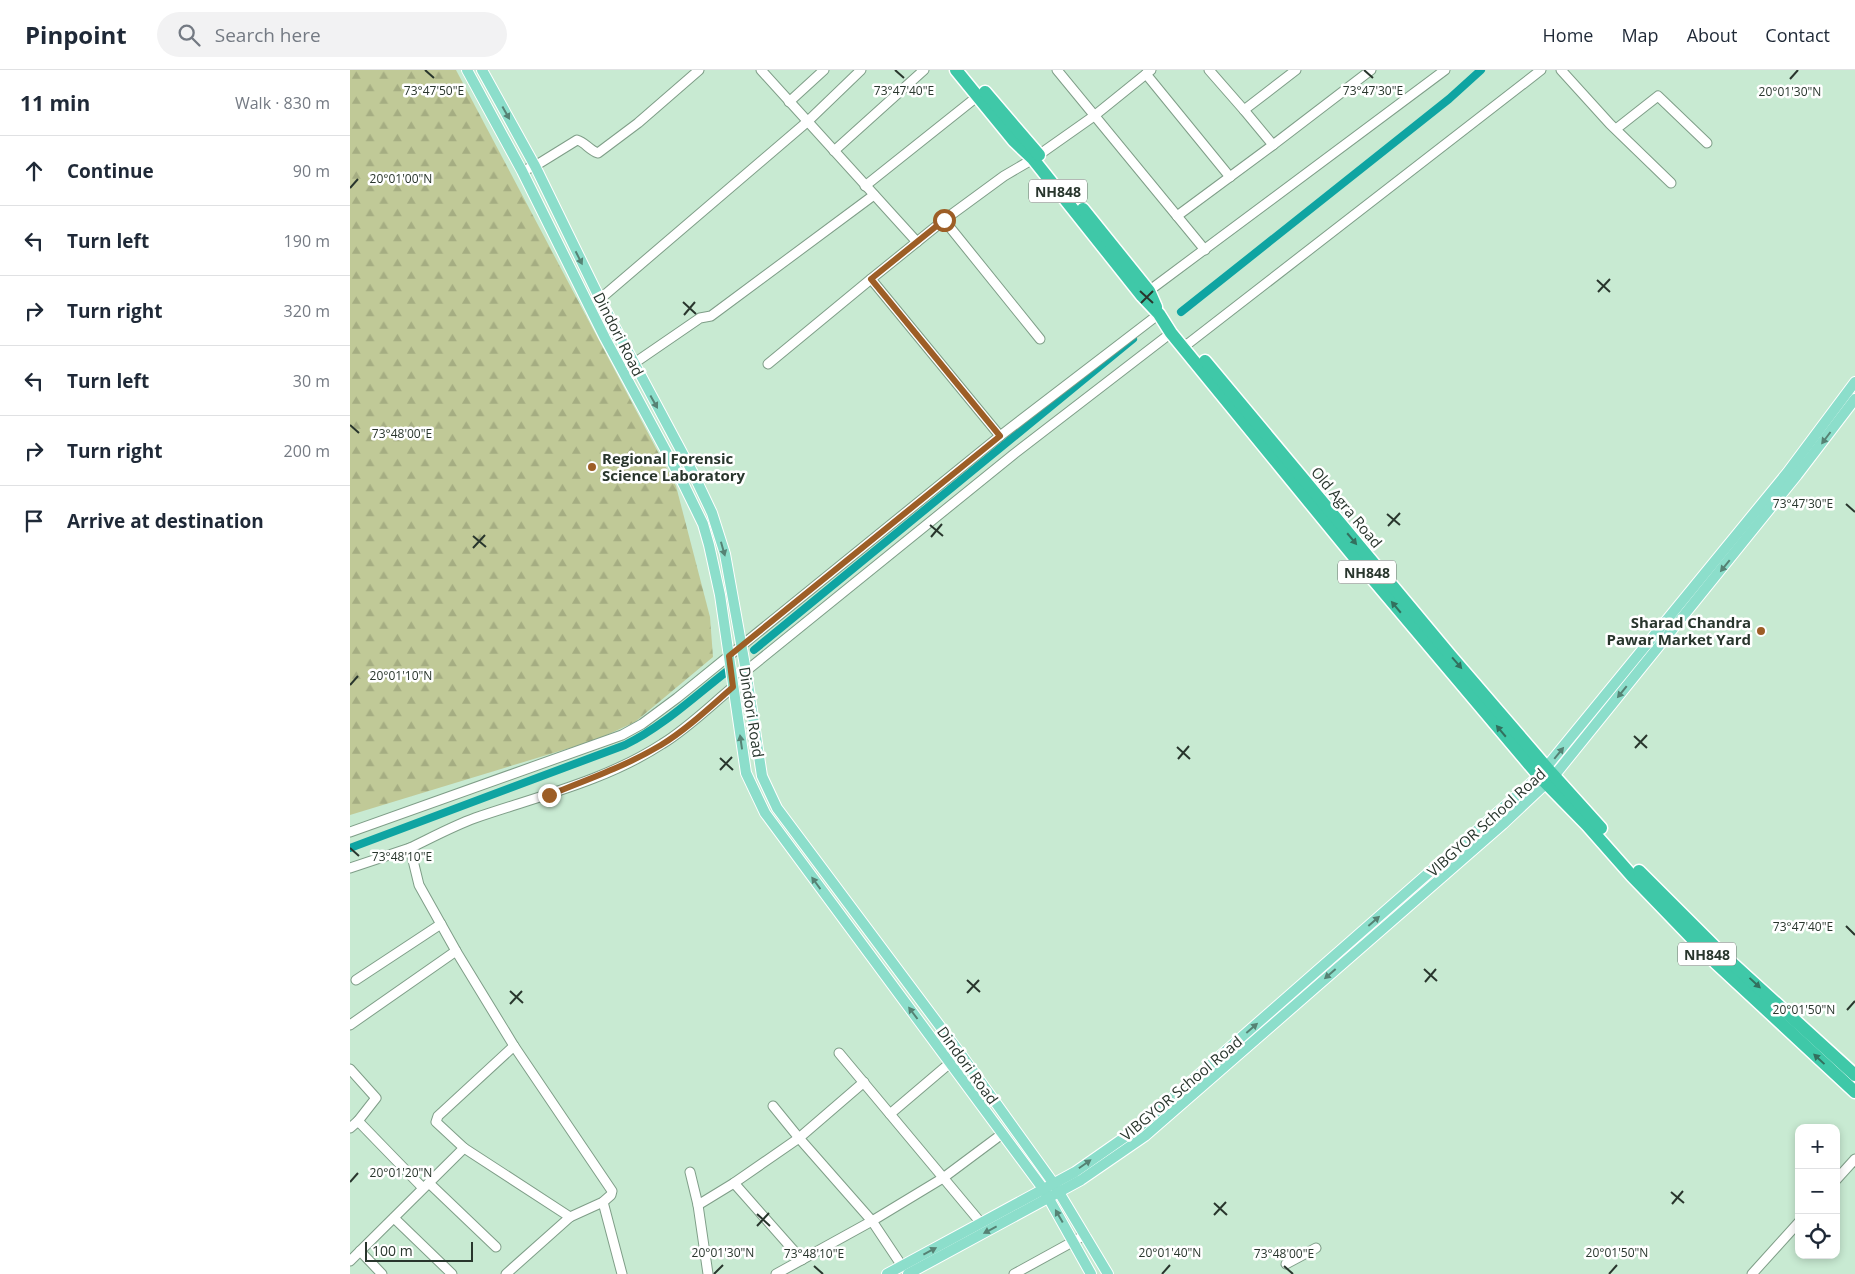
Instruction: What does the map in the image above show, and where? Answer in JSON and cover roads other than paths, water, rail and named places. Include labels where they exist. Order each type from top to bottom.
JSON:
[{"type":"highway","name":"NH848","points":[[959,70],[1014,141],[1036,157]]},
{"type":"highway","name":"NH848","points":[[959,70],[1036,157],[1146,294],[1170,333],[1186,345],[1355,558],[1547,776],[1587,825],[1632,876],[1716,963],[1855,1092]]},
{"type":"highway","name":"NH848","points":[[1547,776],[1574,798],[1636,869],[1722,954],[1855,1076]]},
{"type":"main road","points":[[467,70],[522,171],[605,338],[681,478],[703,524],[718,587],[746,772],[765,813],[1046,1194],[1091,1274]]},
{"type":"main road","name":"Dindori Road","points":[[482,70],[535,166],[633,364],[712,513],[725,554],[742,646],[762,776],[777,808],[964,1057],[1057,1188],[1108,1274]]},
{"type":"main road","name":"VIBGYOR School Road","points":[[1758,517],[1787,473],[1855,382]]},
{"type":"main road","name":"VIBGYOR School Road","points":[[1046,1194],[1081,1180],[1145,1136],[1503,824],[1547,776],[1855,399]]},
{"type":"main road","points":[[905,1270],[981,1223],[1046,1194]]},
{"type":"main road","points":[[887,1274],[905,1270],[1046,1194]]},
{"type":"street","points":[[522,171],[535,166],[577,140],[582,142],[589,150],[598,153],[638,123],[699,70]]},
{"type":"street","points":[[760,70],[917,242]]},
{"type":"street","points":[[789,102],[824,70]]},
{"type":"street","points":[[600,299],[807,122],[861,70]]},
{"type":"street","points":[[834,151],[924,70]]},
{"type":"street","points":[[1057,70],[1205,250]]},
{"type":"street","points":[[1209,70],[1273,145]]},
{"type":"street","points":[[1244,110],[1296,70]]},
{"type":"street","points":[[1177,216],[1371,70]]},
{"type":"street","points":[[1146,294],[1445,70]]},
{"type":"street","points":[[1186,345],[1541,70]]},
{"type":"street","points":[[1561,70],[1616,129],[1671,183]]},
{"type":"street","points":[[768,364],[944,220],[1004,176],[1036,157],[1094,116],[1149,72],[1230,177]]},
{"type":"street","points":[[866,186],[978,96]]},
{"type":"street","points":[[1616,129],[1658,96],[1707,143]]},
{"type":"street","points":[[633,364],[700,318],[711,316],[874,195]]},
{"type":"street","points":[[944,220],[1040,339]]},
{"type":"street","points":[[871,279],[1000,436]]},
{"type":"street","points":[[350,832],[622,735],[642,724],[742,646],[1000,436],[1159,314]]},
{"type":"street","points":[[731,675],[746,671],[1014,454],[1170,333]]},
{"type":"street","points":[[350,868],[410,848],[474,819],[549,795],[637,759],[663,744],[733,687]]},
{"type":"street","points":[[410,848],[419,885],[456,951],[514,1046],[612,1191],[604,1202],[570,1216],[506,1274]]},
{"type":"street","points":[[356,980],[441,924]]},
{"type":"street","points":[[350,1025],[456,951]]},
{"type":"street","points":[[514,1046],[437,1118],[438,1124],[464,1148],[570,1216]]},
{"type":"street","points":[[839,1053],[981,1223]]},
{"type":"street","points":[[890,1114],[950,1064]]},
{"type":"street","points":[[350,1069],[376,1098],[350,1128]]},
{"type":"street","points":[[698,1206],[799,1138],[864,1082]]},
{"type":"street","points":[[773,1106],[872,1221],[905,1270]]},
{"type":"street","points":[[358,1121],[426,1186],[496,1247]]},
{"type":"street","points":[[776,1274],[872,1221],[943,1178],[1002,1134]]},
{"type":"street","points":[[350,1261],[464,1148]]},
{"type":"street","points":[[1840,1176],[1855,1159]]},
{"type":"street","points":[[690,1172],[698,1206],[708,1274]]},
{"type":"street","points":[[734,1183],[802,1260]]},
{"type":"street","points":[[604,1202],[622,1274]]},
{"type":"street","points":[[394,1218],[452,1274]]},
{"type":"street","points":[[1752,1274],[1795,1226]]},
{"type":"street","points":[[1014,1274],[1085,1235]]},
{"type":"street","points":[[1286,1264],[1316,1248]]},
{"type":"street","points":[[360,1251],[382,1274]]},
{"type":"waterway","points":[[1181,312],[1449,99],[1481,70]]},
{"type":"waterway","points":[[754,650],[1133,339]]},
{"type":"waterway","points":[[350,848],[625,745],[665,721],[726,672]]},
{"type":"place","name":"Regional Forensic Science Laboratory","points":[[592,467]]},
{"type":"place","name":"Sharad Chandra Pawar Market Yard","points":[[1761,631]]}]
